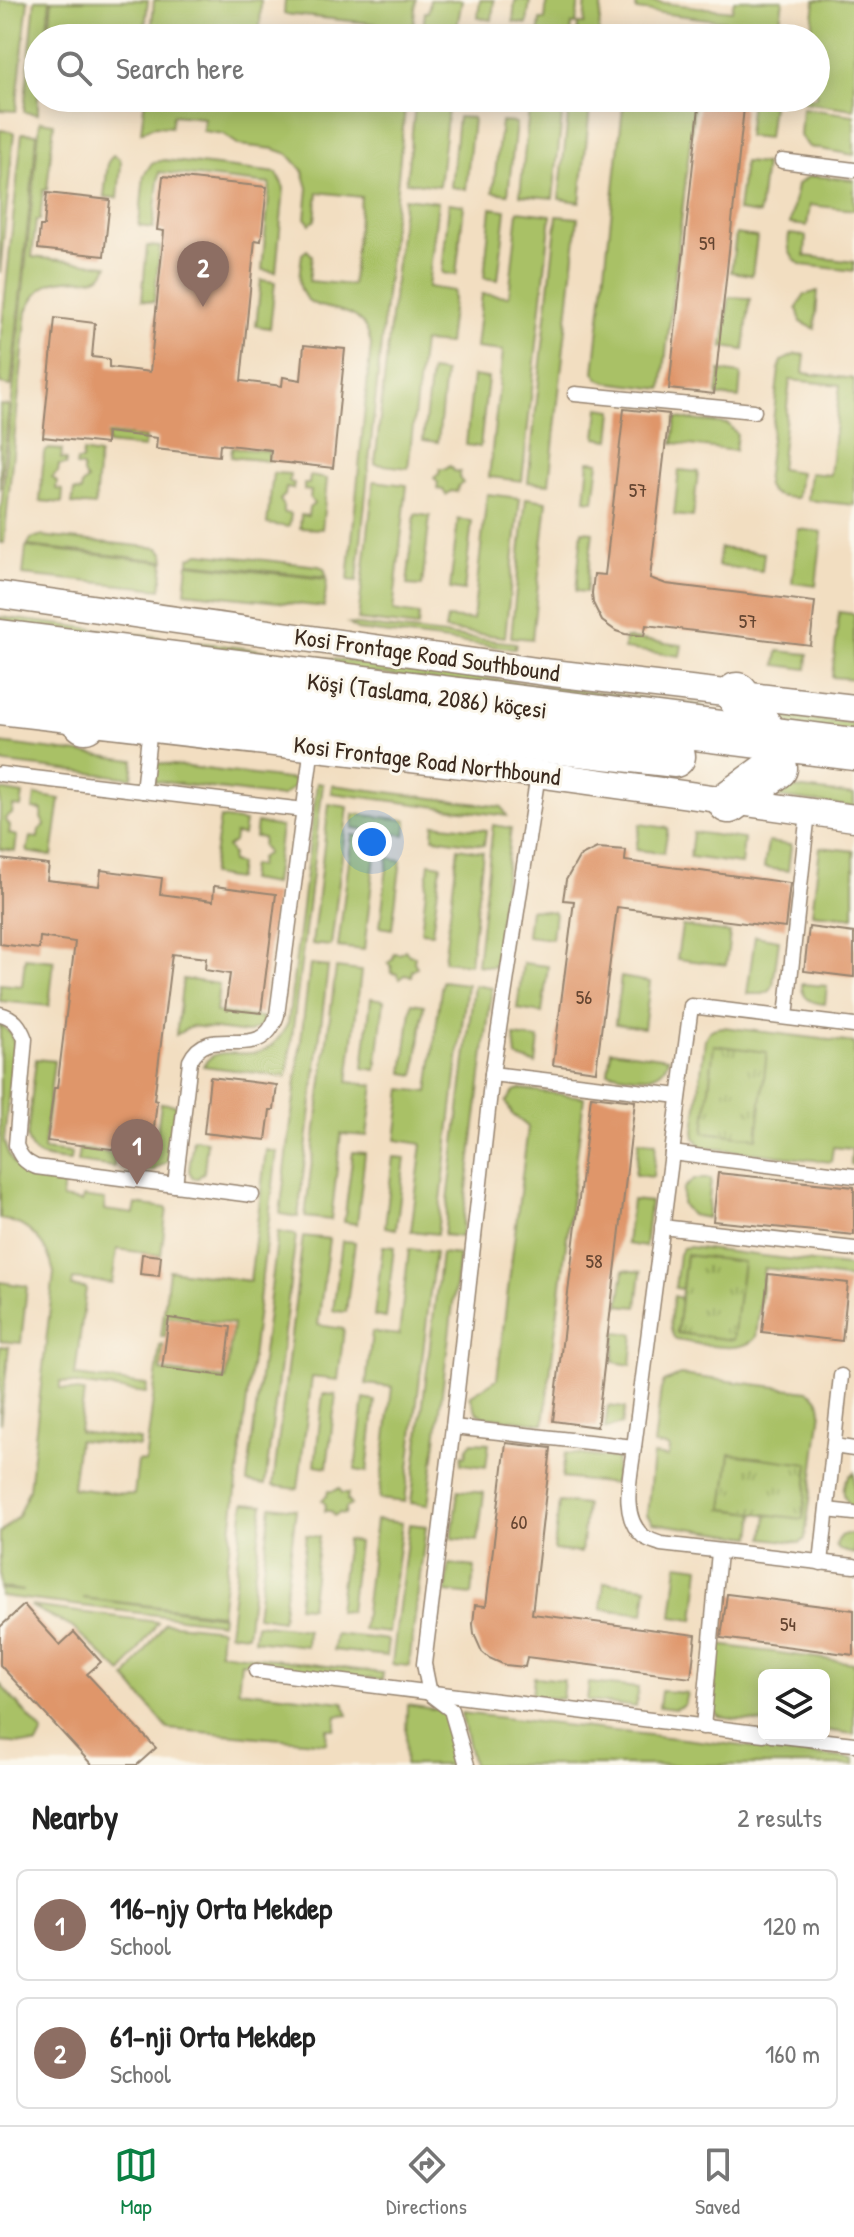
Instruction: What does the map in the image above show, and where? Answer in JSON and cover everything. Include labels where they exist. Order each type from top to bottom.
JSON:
[{"type":"main road","name":"Köşi (Taslama, 2086) köçesi","points":[[0,641],[773,754],[854,778]]},
{"type":"main road","name":"Köşi (Taslama, 2086) köçesi","points":[[0,678],[773,754],[854,749]]},
{"type":"main road","points":[[43,684],[85,722]]},
{"type":"main road","points":[[729,802],[773,754],[737,694]]},
{"type":"street","name":"Kosi Frontage Road Southbound","points":[[0,595],[544,672],[854,708]]},
{"type":"street","name":"Kosi Frontage Road Northbound","points":[[0,711],[538,774],[854,818]]},
{"type":"lane","points":[[782,161],[854,170]]},
{"type":"lane","points":[[575,394],[754,411]]},
{"type":"lane","points":[[143,791],[150,727]]},
{"type":"lane","points":[[175,1185],[190,1061],[194,1054],[213,1041],[256,1041],[274,1027],[312,746]]},
{"type":"lane","points":[[0,774],[304,810]]},
{"type":"lane","points":[[467,1765],[451,1710],[430,1694],[424,1664],[492,1074],[538,774]]},
{"type":"lane","points":[[786,1017],[808,812]]},
{"type":"lane","points":[[854,1026],[691,1006],[628,1502],[633,1523],[643,1536],[661,1544],[854,1566]]},
{"type":"lane","points":[[0,1014],[8,1015],[19,1024],[25,1039],[16,1145],[19,1155],[26,1162],[36,1167],[252,1195]]},
{"type":"lane","points":[[492,1074],[679,1096]]},
{"type":"lane","points":[[672,1153],[854,1176]]},
{"type":"lane","points":[[662,1227],[854,1249]]},
{"type":"lane","points":[[821,1563],[841,1376]]},
{"type":"lane","points":[[453,1427],[634,1447]]},
{"type":"lane","points":[[834,1446],[854,1449]]},
{"type":"lane","points":[[827,1510],[854,1513]]},
{"type":"lane","points":[[703,1727],[719,1552]]},
{"type":"lane","points":[[256,1671],[758,1733]]},
{"type":"lane","points":[[827,1741],[854,1744]]},
{"type":"green space","points":[[0,0],[28,0],[16,111],[0,110]]},
{"type":"green space","points":[[35,0],[50,0],[47,24],[33,24]]},
{"type":"green space","points":[[52,0],[148,0],[145,24],[50,24]]},
{"type":"green space","points":[[154,0],[261,0],[260,24],[152,24]]},
{"type":"green space","points":[[285,0],[416,0],[413,24],[379,24],[284,14]]},
{"type":"green space","points":[[430,0],[462,0],[458,24],[424,24],[425,12],[428,12]]},
{"type":"green space","points":[[480,0],[494,0],[492,20],[478,18]]},
{"type":"green space","points":[[515,0],[530,0],[527,24],[513,22]]},
{"type":"green space","points":[[547,0],[579,0],[576,24],[540,24],[540,20],[545,20]]},
{"type":"green space","points":[[586,0],[602,0],[599,24],[584,24]]},
{"type":"green space","points":[[637,0],[732,11],[734,0],[783,0],[780,24],[747,24],[636,10]]},
{"type":"green space","points":[[815,0],[854,0],[854,109],[830,106],[830,24],[812,24]]},
{"type":"green space","points":[[143,112],[405,112],[357,581],[348,580],[371,345],[366,329],[357,318],[314,304],[305,297],[299,278],[302,254],[307,250],[312,255],[309,281],[352,285],[361,197],[318,192],[315,220],[310,224],[305,218],[308,188],[303,171],[288,154],[239,145],[223,134],[203,131],[204,118],[173,115],[171,127],[154,126],[141,132]]},
{"type":"green space","points":[[414,112],[448,112],[439,186],[406,182]]},
{"type":"green space","points":[[529,112],[562,112],[553,198],[520,195]]},
{"type":"green space","points":[[568,112],[590,112],[580,202],[559,199]]},
{"type":"green space","points":[[622,112],[693,112],[662,389],[606,382],[594,372]]},
{"type":"green space","points":[[750,112],[771,112],[768,138],[747,136]]},
{"type":"green space","points":[[802,112],[854,115],[854,155],[809,147],[800,136]]},
{"type":"green space","points":[[458,117],[473,118],[466,189],[451,187]]},
{"type":"green space","points":[[40,121],[54,123],[47,190],[43,190],[40,220],[36,220],[32,257],[108,265],[94,279],[60,280],[48,285],[37,294],[27,311],[4,543],[0,543],[0,519]]},
{"type":"green space","points":[[501,122],[516,123],[508,194],[493,192]]},
{"type":"green space","points":[[0,130],[14,132],[0,273]]},
{"type":"green space","points":[[22,133],[37,134],[11,386],[0,384],[0,345]]},
{"type":"green space","points":[[113,155],[121,163],[118,198],[104,197],[108,162]]},
{"type":"green space","points":[[164,160],[277,173],[284,188],[276,272],[262,270],[270,184],[159,172],[153,228],[139,226],[144,175],[152,163]]},
{"type":"green space","points":[[744,162],[765,164],[759,214],[738,211]]},
{"type":"green space","points":[[814,176],[854,180],[854,210],[810,205],[807,226],[790,224],[797,185]]},
{"type":"green space","points":[[404,198],[438,202],[428,287],[454,291],[448,344],[423,342],[408,468],[375,464]]},
{"type":"green space","points":[[449,203],[464,205],[456,275],[442,273]]},
{"type":"green space","points":[[491,208],[506,210],[498,280],[484,278]]},
{"type":"green space","points":[[518,211],[551,215],[522,481],[489,477],[503,351],[476,348],[482,294],[509,296]]},
{"type":"green space","points":[[557,216],[578,218],[549,484],[528,482]]},
{"type":"green space","points":[[736,234],[757,237],[752,275],[731,272]]},
{"type":"green space","points":[[789,234],[806,236],[805,256],[854,262],[854,271],[802,265],[790,252]]},
{"type":"green space","points":[[147,246],[160,247],[154,302],[142,300]]},
{"type":"green space","points":[[261,280],[275,282],[270,328],[256,326]]},
{"type":"green space","points":[[818,291],[815,329],[801,322],[797,308],[804,295]]},
{"type":"green space","points":[[729,297],[750,299],[744,350],[723,347]]},
{"type":"green space","points":[[796,354],[805,355],[803,373],[854,379],[854,505],[807,500],[810,473],[830,475],[840,385],[790,380],[780,469],[800,472],[797,498],[774,494],[766,483],[779,369],[782,361]]},
{"type":"green space","points":[[431,371],[445,373],[438,442],[423,440]]},
{"type":"green space","points":[[720,371],[741,374],[739,398],[717,396]]},
{"type":"green space","points":[[473,376],[488,378],[480,447],[466,445]]},
{"type":"green space","points":[[0,405],[9,406],[0,490]]},
{"type":"green space","points":[[599,408],[613,410],[610,440],[596,438]]},
{"type":"green space","points":[[676,418],[728,424],[737,434],[735,451],[673,443]]},
{"type":"green space","points":[[108,434],[145,438],[144,448],[107,444]]},
{"type":"green space","points":[[232,448],[269,451],[268,461],[231,457]]},
{"type":"green space","points":[[49,449],[62,450],[61,459],[66,460],[66,465],[59,465],[58,472],[52,477],[57,482],[56,489],[63,490],[62,503],[40,501],[44,453]]},
{"type":"green space","points":[[83,452],[99,455],[95,506],[72,504],[74,491],[81,492],[87,480],[83,467],[76,466],[77,461],[82,461]]},
{"type":"green space","points":[[589,461],[599,462],[594,501],[585,500]]},
{"type":"green space","points":[[450,466],[460,472],[459,478],[463,483],[458,486],[457,492],[451,491],[446,495],[443,490],[437,489],[438,483],[434,478],[440,469]]},
{"type":"green space","points":[[679,470],[698,472],[693,517],[674,515]]},
{"type":"green space","points":[[273,473],[290,474],[289,482],[294,483],[293,489],[286,488],[280,500],[284,513],[291,514],[289,527],[267,524]]},
{"type":"green space","points":[[310,476],[327,479],[322,529],[300,528],[301,515],[308,516],[309,508],[314,504],[310,498],[311,491],[304,490]]},
{"type":"green space","points":[[374,481],[407,485],[393,611],[419,615],[418,627],[358,620]]},
{"type":"green space","points":[[487,494],[520,498],[505,637],[445,630],[447,618],[473,620]]},
{"type":"green space","points":[[526,498],[547,501],[532,639],[511,637]]},
{"type":"green space","points":[[415,514],[430,516],[422,586],[407,585]]},
{"type":"green space","points":[[458,519],[472,521],[464,591],[450,589]]},
{"type":"green space","points":[[798,529],[822,532],[816,586],[792,583]]},
{"type":"green space","points":[[582,531],[593,532],[586,592],[576,591]]},
{"type":"green space","points":[[39,536],[159,548],[165,561],[27,546],[31,539]]},
{"type":"green space","points":[[26,547],[164,562],[161,589],[23,575]]},
{"type":"green space","points":[[720,548],[764,553],[762,571],[718,566]]},
{"type":"green space","points":[[199,553],[319,566],[324,568],[327,577],[189,563],[189,558]]},
{"type":"green space","points":[[188,564],[327,579],[324,607],[185,592]]},
{"type":"green space","points":[[839,612],[854,614],[854,679],[832,677]]},
{"type":"green space","points":[[0,617],[159,637],[158,647],[0,627]]},
{"type":"green space","points":[[349,624],[516,643],[515,649],[357,630]]},
{"type":"green space","points":[[625,638],[682,645],[680,656],[624,649]]},
{"type":"green space","points":[[172,639],[700,705],[715,714],[170,649]]},
{"type":"green space","points":[[778,651],[808,654],[807,669],[776,665]]},
{"type":"green space","points":[[770,714],[854,724],[854,733],[794,726]]},
{"type":"green space","points":[[0,743],[134,760],[132,778],[6,763],[0,761]]},
{"type":"green space","points":[[157,763],[295,780],[294,787],[281,797],[155,781]]},
{"type":"green space","points":[[317,783],[323,784],[287,1077],[203,1066],[220,1053],[254,1053],[266,1049],[277,1040],[288,1023]]},
{"type":"green space","points":[[332,785],[502,807],[507,816],[331,793]]},
{"type":"green space","points":[[795,788],[854,795],[854,807],[777,797],[775,793]]},
{"type":"green space","points":[[0,790],[23,794],[21,807],[13,806],[12,814],[5,819],[10,826],[9,834],[17,836],[15,851],[0,849]]},
{"type":"green space","points":[[35,795],[60,799],[52,856],[27,852],[30,837],[38,838],[39,830],[45,825],[41,818],[42,810],[33,809]]},
{"type":"green space","points":[[329,804],[348,807],[331,946],[312,944]]},
{"type":"green space","points":[[354,814],[407,820],[405,835],[353,828]]},
{"type":"green space","points":[[220,818],[245,822],[243,835],[235,834],[234,842],[227,847],[232,854],[231,862],[239,864],[237,879],[211,875]]},
{"type":"green space","points":[[257,823],[281,827],[274,884],[249,880],[251,865],[259,866],[260,858],[267,853],[262,846],[263,838],[255,837]]},
{"type":"green space","points":[[434,824],[486,830],[484,845],[433,838]]},
{"type":"green space","points":[[640,824],[668,828],[664,853],[636,850]]},
{"type":"green space","points":[[493,825],[511,828],[494,967],[477,965]]},
{"type":"green space","points":[[693,832],[744,839],[741,864],[690,857]]},
{"type":"green space","points":[[352,835],[377,838],[364,950],[338,947]]},
{"type":"green space","points":[[768,842],[791,845],[788,871],[764,868]]},
{"type":"green space","points":[[820,847],[854,851],[854,917],[812,913]]},
{"type":"green space","points":[[458,848],[483,852],[470,964],[444,961]]},
{"type":"green space","points":[[388,858],[401,860],[392,929],[380,927]]},
{"type":"green space","points":[[429,863],[441,865],[432,933],[421,932]]},
{"type":"green space","points":[[530,909],[555,912],[552,939],[527,936]]},
{"type":"green space","points":[[682,926],[730,933],[726,965],[677,959]]},
{"type":"green space","points":[[755,936],[779,940],[773,985],[770,991],[763,994],[747,994]]},
{"type":"green space","points":[[405,950],[415,956],[417,967],[412,970],[411,976],[405,975],[400,979],[397,974],[391,973],[392,967],[388,963],[394,953],[400,954]]},
{"type":"green space","points":[[25,958],[54,961],[49,1006],[0,1001],[0,984],[22,986]]},
{"type":"green space","points":[[523,963],[548,966],[542,1013],[517,1009]]},
{"type":"green space","points":[[310,965],[328,967],[298,1217],[280,1214]]},
{"type":"green space","points":[[336,968],[361,971],[348,1082],[374,1085],[367,1136],[341,1134],[331,1220],[305,1217]]},
{"type":"green space","points":[[621,977],[650,982],[644,1028],[615,1024]]},
{"type":"green space","points":[[183,979],[219,984],[216,1012],[264,1018],[262,1026],[247,1033],[192,1026],[176,1035]]},
{"type":"green space","points":[[442,981],[467,984],[437,1234],[411,1231],[422,1144],[396,1140],[402,1089],[428,1092]]},
{"type":"green space","points":[[802,984],[827,986],[825,1004],[808,999],[803,993]]},
{"type":"green space","points":[[474,985],[492,988],[461,1237],[444,1235]]},
{"type":"green space","points":[[371,998],[384,1000],[376,1070],[363,1068]]},
{"type":"green space","points":[[412,1003],[424,1005],[415,1075],[403,1073]]},
{"type":"green space","points":[[0,1024],[10,1033],[14,1043],[4,1141],[18,1169],[33,1177],[64,1182],[62,1199],[82,1202],[83,1197],[105,1200],[104,1210],[134,1214],[136,1204],[167,1208],[161,1255],[117,1249],[112,1283],[73,1279],[72,1287],[86,1288],[75,1376],[147,1385],[146,1393],[60,1382],[60,1389],[84,1392],[79,1432],[140,1440],[139,1447],[78,1440],[72,1488],[134,1495],[138,1461],[145,1462],[160,1345],[163,1345],[161,1371],[226,1379],[233,1324],[167,1316],[165,1337],[161,1336],[169,1270],[250,1281],[266,1150],[277,1152],[221,1614],[83,1598],[222,1616],[221,1623],[0,1596],[0,1589],[23,1591],[0,1587],[0,1533],[18,1516],[29,1489],[54,1273],[47,1253],[29,1230],[0,1219]]},
{"type":"green space","points":[[723,1027],[854,1043],[854,1165],[851,1164],[852,1149],[833,1147],[831,1162],[702,1147],[694,1131],[705,1039],[711,1030]]},
{"type":"green space","points":[[514,1036],[539,1039],[536,1064],[516,1057]]},
{"type":"green space","points":[[714,1045],[767,1052],[757,1138],[704,1132]]},
{"type":"green space","points":[[611,1050],[668,1058],[665,1067],[652,1076],[625,1075],[608,1072]]},
{"type":"green space","points":[[36,1059],[54,1061],[43,1150],[71,1153],[70,1161],[49,1159],[38,1154],[33,1151],[27,1138]]},
{"type":"green space","points":[[520,1089],[584,1097],[544,1424],[484,1416],[477,1413],[470,1396],[497,1379],[528,1127],[512,1114],[506,1102],[514,1091]]},
{"type":"green space","points":[[161,1103],[176,1105],[168,1161],[152,1171],[121,1167],[122,1160],[153,1163]]},
{"type":"green space","points":[[193,1139],[207,1141],[204,1172],[198,1178],[193,1178],[189,1171]]},
{"type":"green space","points":[[639,1141],[656,1143],[653,1177],[635,1175]]},
{"type":"green space","points":[[79,1149],[115,1154],[114,1167],[77,1162]]},
{"type":"green space","points":[[353,1152],[365,1153],[357,1224],[344,1222]]},
{"type":"green space","points":[[393,1157],[405,1158],[396,1229],[385,1227]]},
{"type":"green space","points":[[694,1179],[711,1179],[707,1218],[691,1215],[682,1204],[683,1189]]},
{"type":"green space","points":[[632,1200],[650,1202],[645,1247],[627,1244]]},
{"type":"green space","points":[[278,1232],[296,1235],[265,1485],[247,1482]]},
{"type":"green space","points":[[303,1236],[329,1239],[318,1325],[344,1329],[338,1380],[312,1377],[298,1489],[273,1486]]},
{"type":"green space","points":[[342,1241],[355,1242],[346,1312],[333,1311]]},
{"type":"green space","points":[[383,1246],[394,1247],[386,1318],[374,1316]]},
{"type":"green space","points":[[683,1248],[854,1267],[854,1279],[764,1268],[756,1337],[750,1343],[719,1347],[676,1340],[670,1325],[674,1296],[681,1298],[677,1333],[733,1339],[686,1255],[682,1289],[675,1288],[679,1254]]},
{"type":"green space","points":[[409,1249],[435,1252],[405,1502],[379,1499],[392,1387],[366,1384],[372,1332],[399,1335]]},
{"type":"green space","points":[[441,1253],[459,1255],[428,1505],[411,1503]]},
{"type":"green space","points":[[686,1255],[743,1262],[733,1340],[677,1333]]},
{"type":"green space","points":[[624,1270],[641,1272],[637,1307],[619,1305]]},
{"type":"green space","points":[[0,1282],[27,1286],[21,1343],[0,1341]]},
{"type":"green space","points":[[616,1332],[634,1334],[631,1365],[613,1362]]},
{"type":"green space","points":[[0,1346],[9,1347],[0,1424]]},
{"type":"green space","points":[[680,1375],[808,1391],[818,1399],[821,1411],[805,1539],[800,1543],[764,1538],[767,1514],[803,1518],[808,1464],[723,1509],[755,1513],[752,1537],[653,1523],[647,1515],[653,1455],[668,1457],[669,1447],[654,1445],[661,1389],[664,1382]]},
{"type":"green space","points":[[323,1394],[336,1395],[327,1467],[315,1465]]},
{"type":"green space","points":[[364,1399],[375,1401],[367,1472],[355,1470]]},
{"type":"green space","points":[[608,1406],[625,1408],[622,1424],[605,1429]]},
{"type":"green space","points":[[472,1442],[489,1443],[486,1467],[461,1464],[462,1455],[466,1456]]},
{"type":"green space","points":[[565,1453],[617,1459],[614,1484],[562,1478]]},
{"type":"green space","points":[[730,1454],[809,1464],[803,1519],[723,1509]]},
{"type":"green space","points":[[854,1472],[854,1509],[846,1500],[844,1485]]},
{"type":"green space","points":[[339,1488],[342,1493],[348,1493],[347,1500],[351,1505],[346,1508],[345,1514],[334,1516],[331,1511],[325,1511],[326,1505],[322,1500],[328,1491]]},
{"type":"green space","points":[[458,1490],[484,1493],[478,1541],[452,1538]]},
{"type":"green space","points":[[559,1502],[586,1505],[581,1553],[554,1550]]},
{"type":"green space","points":[[244,1503],[263,1505],[247,1635],[229,1633]]},
{"type":"green space","points":[[271,1506],[296,1509],[282,1620],[257,1616]]},
{"type":"green space","points":[[376,1520],[402,1523],[388,1633],[363,1630]]},
{"type":"green space","points":[[409,1524],[426,1526],[409,1666],[392,1664]]},
{"type":"green space","points":[[306,1535],[319,1537],[310,1607],[298,1606]]},
{"type":"green space","points":[[854,1535],[854,1554],[839,1550],[836,1545],[840,1536]]},
{"type":"green space","points":[[347,1540],[358,1542],[350,1612],[338,1611]]},
{"type":"green space","points":[[449,1564],[475,1567],[472,1595],[446,1592]]},
{"type":"green space","points":[[678,1564],[700,1567],[694,1620],[672,1617]]},
{"type":"green space","points":[[604,1582],[647,1587],[644,1614],[601,1609]]},
{"type":"green space","points":[[30,1606],[158,1622],[122,1673],[72,1627]]},
{"type":"green space","points":[[165,1623],[221,1629],[219,1652],[383,1673],[382,1680],[241,1662],[238,1690],[343,1702],[348,1715],[337,1716],[335,1729],[327,1729],[326,1743],[168,1729],[126,1678]]},
{"type":"green space","points":[[256,1624],[307,1630],[306,1646],[254,1640]]},
{"type":"green space","points":[[335,1634],[388,1640],[386,1656],[333,1650]]},
{"type":"green space","points":[[719,1645],[854,1663],[854,1734],[830,1731],[830,1669],[758,1669],[758,1722],[719,1717],[712,1703]]},
{"type":"green space","points":[[534,1677],[564,1680],[562,1699],[532,1696]]},
{"type":"green space","points":[[589,1683],[638,1688],[636,1707],[587,1701]]},
{"type":"green space","points":[[0,1684],[43,1733],[37,1745],[0,1742]]},
{"type":"green space","points":[[661,1691],[687,1693],[684,1705],[675,1709],[659,1707]]},
{"type":"green space","points":[[407,1705],[446,1711],[461,1765],[405,1765]]},
{"type":"green space","points":[[461,1713],[854,1759],[854,1765],[473,1765]]},
{"type":"building","points":[[699,112],[744,112],[714,394],[669,389]]},
{"type":"building","points":[[163,176],[267,187],[261,241],[255,240],[241,381],[282,386],[283,377],[301,380],[304,345],[345,349],[333,468],[270,461],[271,450],[220,444],[219,456],[156,449],[157,438],[107,432],[106,444],[43,437],[55,318],[95,323],[92,357],[109,359],[109,367],[150,372],[164,231],[157,230]]},
{"type":"building","points":[[47,193],[110,200],[104,256],[38,249]]},
{"type":"building","points":[[624,409],[669,414],[650,578],[666,584],[815,602],[810,645],[646,625],[644,636],[625,634],[602,621],[593,603],[592,593],[594,574],[605,575]]},
{"type":"building","points":[[597,848],[626,850],[625,861],[790,883],[785,928],[617,907],[596,1071],[553,1065],[574,901],[563,900],[566,880],[579,857]]},
{"type":"building","points":[[0,859],[49,865],[47,880],[99,886],[101,870],[162,878],[160,894],[213,901],[214,886],[276,894],[261,1013],[225,1009],[230,974],[205,970],[206,958],[172,954],[154,1100],[157,1101],[151,1154],[47,1141],[54,1088],[57,1088],[75,942],[40,937],[39,949],[0,944]]},
{"type":"building","points":[[809,927],[854,933],[854,977],[804,971]]},
{"type":"building","points":[[210,1077],[277,1085],[266,1140],[204,1133]]},
{"type":"building","points":[[591,1096],[635,1101],[597,1427],[553,1421]]},
{"type":"building","points":[[718,1173],[854,1187],[854,1235],[713,1221]]},
{"type":"building","points":[[142,1254],[161,1256],[159,1276],[140,1274]]},
{"type":"building","points":[[768,1274],[848,1283],[842,1341],[762,1332]]},
{"type":"building","points":[[169,1318],[231,1327],[225,1376],[162,1368]]},
{"type":"building","points":[[506,1443],[551,1448],[532,1614],[696,1635],[691,1678],[527,1657],[525,1667],[505,1665],[482,1652],[474,1634],[475,1605],[486,1606]]},
{"type":"building","points":[[727,1594],[854,1610],[854,1655],[721,1638]]},
{"type":"building","points":[[24,1605],[60,1645],[74,1632],[101,1662],[87,1674],[156,1748],[137,1765],[92,1765],[0,1665],[0,1627]]},
{"type":"place","name":"61-nji Orta Mekdep","points":[[203,307]]},
{"type":"place","name":"116-njy Orta Mekdep","points":[[137,1185]]}]
